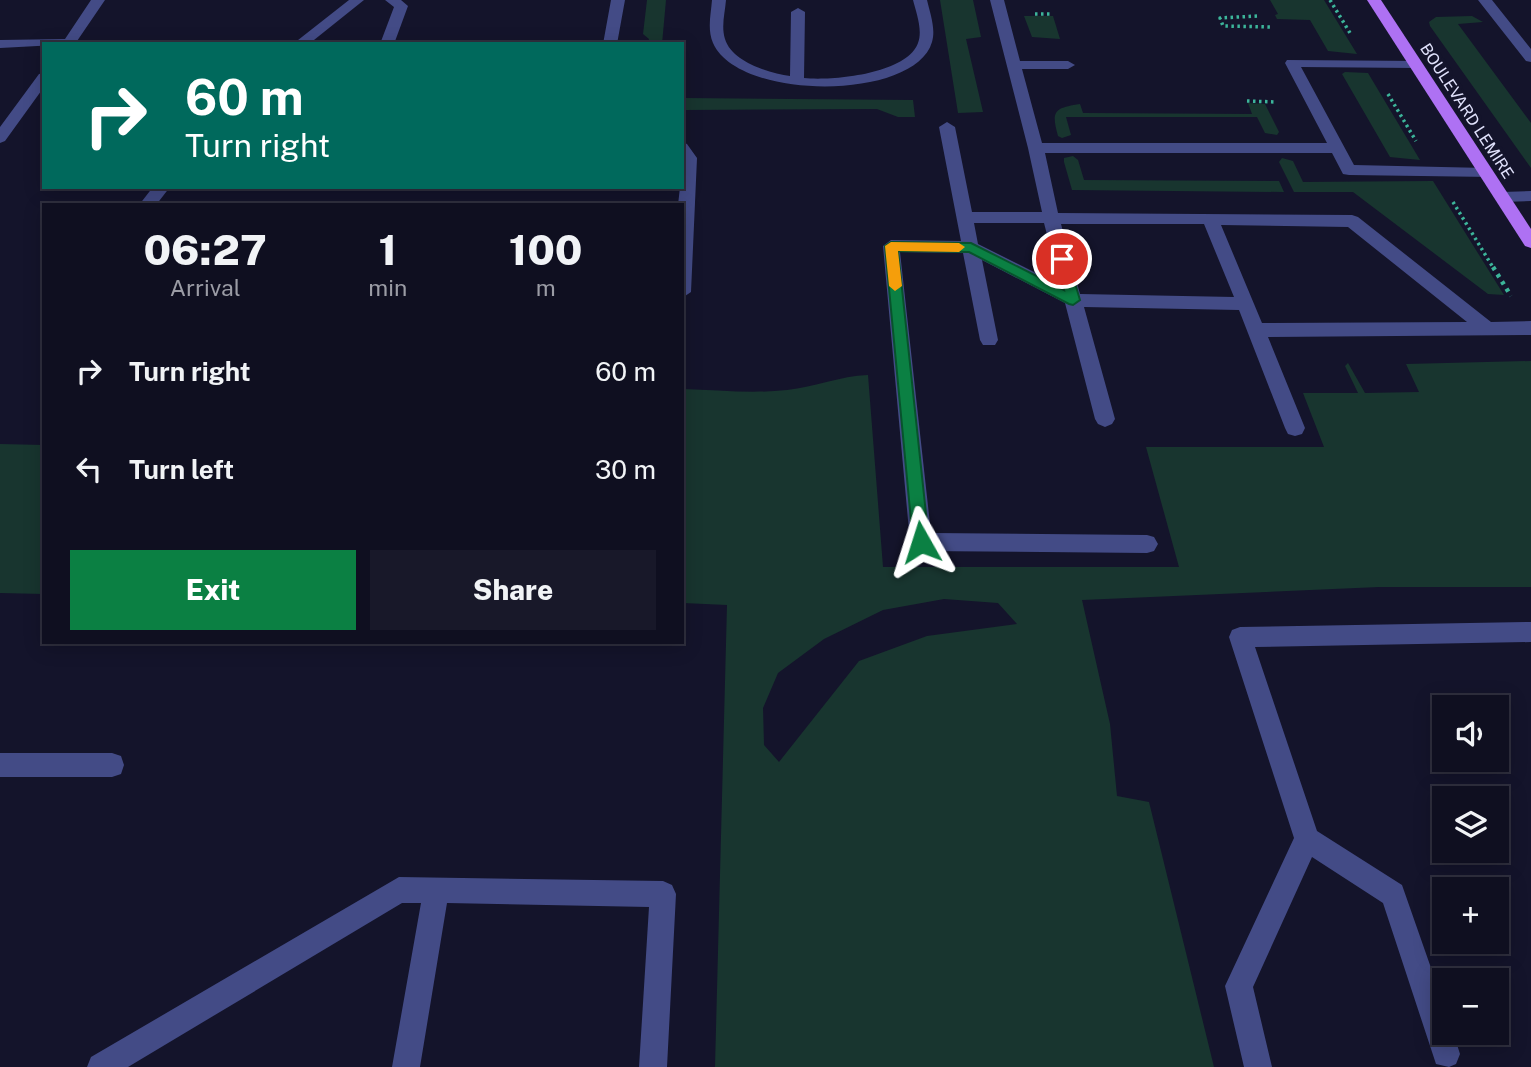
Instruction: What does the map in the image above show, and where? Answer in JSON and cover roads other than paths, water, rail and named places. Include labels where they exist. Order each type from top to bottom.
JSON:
[{"type":"main road","name":"BOULEVARD LEMIRE","points":[[1374,0],[1531,242]]},
{"type":"lane","points":[[69,42],[98,0]]},
{"type":"lane","points":[[303,42],[357,0]]},
{"type":"lane","points":[[388,42],[401,6],[392,0]]},
{"type":"lane","points":[[610,42],[618,0]]},
{"type":"lane","points":[[719,0],[717,33],[721,46],[750,68],[797,82],[856,83],[906,64],[925,43],[920,0]]},
{"type":"lane","points":[[997,0],[1036,148],[1051,218],[1105,419]]},
{"type":"lane","points":[[1485,0],[1531,58]]},
{"type":"lane","points":[[797,82],[798,12]]},
{"type":"lane","points":[[0,44],[42,43]]},
{"type":"lane","points":[[1415,64],[1292,63],[1349,170],[1486,173]]},
{"type":"lane","points":[[1015,65],[1068,65]]},
{"type":"lane","points":[[0,138],[42,80]]},
{"type":"lane","points":[[947,127],[989,340]]},
{"type":"lane","points":[[1036,148],[1337,148]]},
{"type":"lane","points":[[684,150],[689,158],[684,254]]},
{"type":"lane","points":[[149,203],[160,189]]},
{"type":"lane","points":[[1502,197],[1531,196]]},
{"type":"lane","points":[[965,217],[1352,220],[1487,328]]},
{"type":"lane","points":[[1210,219],[1295,428]]},
{"type":"lane","points":[[1147,544],[921,542],[891,246],[971,247],[1073,300],[1246,304]]},
{"type":"lane","points":[[1256,330],[1531,328]]},
{"type":"lane","points":[[1446,1054],[1393,894],[1307,839],[1240,637],[1531,632]]},
{"type":"lane","points":[[0,765],[112,765]]},
{"type":"lane","points":[[1258,1067],[1239,986],[1307,839]]},
{"type":"lane","points":[[101,1067],[399,890],[663,894],[653,1067]]},
{"type":"lane","points":[[406,1067],[436,890]]}]
